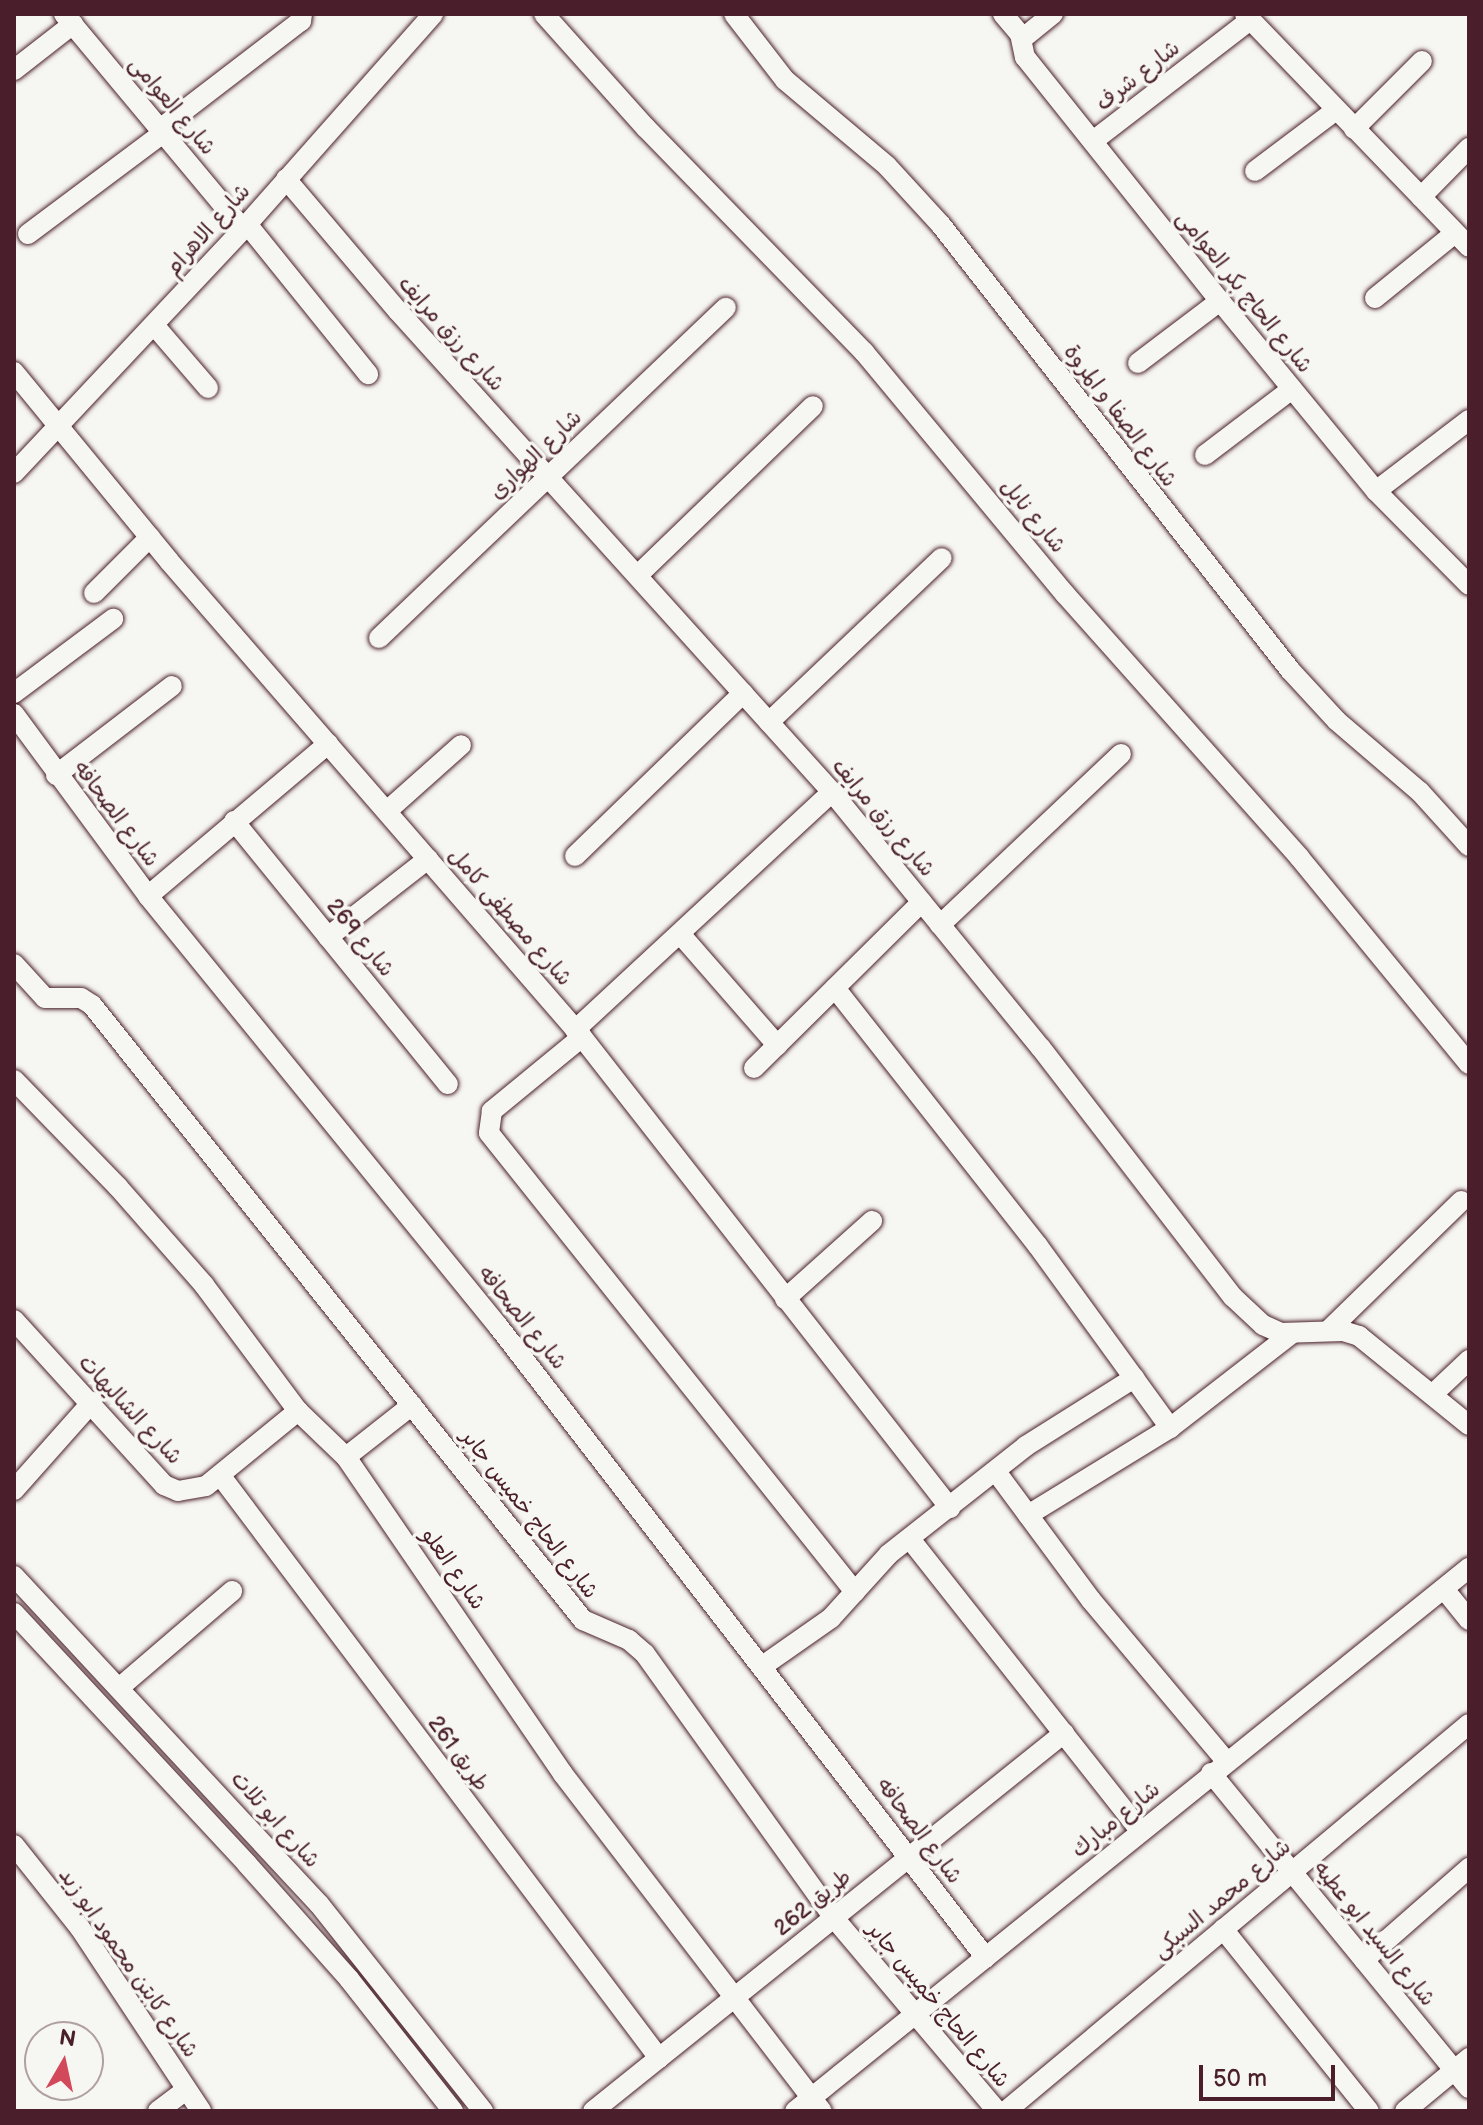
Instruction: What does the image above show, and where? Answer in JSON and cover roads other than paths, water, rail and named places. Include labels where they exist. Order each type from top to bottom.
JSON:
[{"type":"street","points":[[28,234],[301,21],[302,14]]},
{"type":"street","name":"شارع الاهرام","points":[[14,473],[61,427],[245,227],[433,14]]},
{"type":"street","name":"شارع نايل","points":[[544,14],[646,128],[864,352],[1065,594],[1299,857],[1469,1064]]},
{"type":"street","name":"شارع الصفا و المروة","points":[[734,14],[778,72],[887,166],[941,225],[1290,670],[1337,721],[1400,772],[1469,846]]},
{"type":"street","name":"شارع الحاج بكر العوامى","points":[[1003,14],[1022,39],[1025,57],[1220,301],[1376,491],[1469,585]]},
{"type":"street","points":[[1022,39],[1053,14]]},
{"type":"street","points":[[1248,17],[1462,240],[1375,298]]},
{"type":"street","name":"شارع شرف","points":[[1093,141],[1248,17]]},
{"type":"street","points":[[14,70],[69,19]]},
{"type":"street","name":"شارع العوامى","points":[[69,19],[368,374]]},
{"type":"street","points":[[1354,129],[1422,61]]},
{"type":"street","points":[[1255,171],[1336,110]]},
{"type":"street","points":[[1421,197],[1469,148]]},
{"type":"street","name":"شارع رزق مرايف","points":[[286,179],[398,311],[832,792],[1233,1297],[1263,1325],[1291,1334],[1328,1331],[1359,1336],[1469,1425]]},
{"type":"street","points":[[1138,363],[1220,301]]},
{"type":"street","name":"شارع الهوارى","points":[[379,638],[726,308]]},
{"type":"street","points":[[154,325],[208,388]]},
{"type":"street","name":"شارع مصطفى كامل","points":[[14,372],[150,537],[579,1034],[950,1508]]},
{"type":"street","points":[[1205,455],[1292,389]]},
{"type":"street","points":[[638,575],[813,406]]},
{"type":"street","points":[[1376,491],[1469,420]]},
{"type":"street","points":[[94,593],[150,537]]},
{"type":"street","points":[[769,722],[942,558]]},
{"type":"street","points":[[14,693],[113,619]]},
{"type":"street","points":[[56,775],[172,686]]},
{"type":"street","points":[[575,856],[743,693]]},
{"type":"street","name":"شارع الصحافه","points":[[14,714],[148,896],[498,1326],[764,1665],[986,1958]]},
{"type":"street","points":[[148,896],[328,744]]},
{"type":"street","points":[[387,811],[461,745]]},
{"type":"street","points":[[940,925],[1121,754]]},
{"type":"street","points":[[832,792],[579,1034],[492,1111],[489,1133],[855,1592]]},
{"type":"street","name":"شارع 269","points":[[234,821],[448,1084]]},
{"type":"street","points":[[328,937],[428,859]]},
{"type":"street","points":[[754,1068],[922,902]]},
{"type":"street","points":[[682,936],[777,1045]]},
{"type":"street","name":"شارع الحاج خميس جابر","points":[[14,964],[45,998],[81,998],[92,1005],[583,1620],[629,1640],[645,1654],[834,1918],[914,2017],[997,2111]]},
{"type":"street","points":[[835,988],[956,1139],[1170,1428]]},
{"type":"street","name":"شارع العلو","points":[[14,1080],[204,1285],[298,1411],[346,1457],[563,1774],[733,1999],[809,2107]]},
{"type":"street","points":[[1328,1331],[1461,1201]]},
{"type":"street","points":[[785,1299],[872,1221]]},
{"type":"street","name":"شارع الشاليهات","points":[[14,1320],[92,1402],[164,1485],[194,1491],[220,1475],[298,1411]]},
{"type":"street","points":[[1028,1515],[1170,1428],[1291,1334]]},
{"type":"street","points":[[1433,1394],[1469,1360]]},
{"type":"street","points":[[764,1665],[831,1618],[910,1539],[997,1473],[1026,1446],[1134,1378]]},
{"type":"street","points":[[14,1490],[92,1402]]},
{"type":"street","points":[[346,1457],[412,1405]]},
{"type":"street","name":"شارع السيد ابو عطيه","points":[[997,1473],[1218,1767],[1292,1872],[1364,1960],[1462,2064],[1469,2088]]},
{"type":"street","name":"طريق 261","points":[[220,1475],[659,2058]]},
{"type":"street","points":[[910,1539],[1141,1831]]},
{"type":"street","name":"شارع مبارك","points":[[809,2107],[1218,1767],[1469,1568]]},
{"type":"street","name":"شارع ابو تلات","points":[[14,1576],[319,1904],[483,2111]]},
{"type":"street","points":[[1444,1589],[1469,1620]]},
{"type":"street","points":[[119,1688],[232,1591]]},
{"type":"street","points":[[14,1613],[257,1875],[453,2111]]},
{"type":"street","name":"شارع محمد السبكى","points":[[1006,2111],[1469,1724]]},
{"type":"street","name":"طريق 262","points":[[593,2111],[1064,1733]]},
{"type":"street","name":"شارع كابتن محمود ابو زيد","points":[[14,1845],[80,1928],[201,2111]]},
{"type":"street","points":[[1364,1960],[1469,1868]]},
{"type":"street","points":[[1223,1929],[1369,2111]]},
{"type":"street","points":[[1405,2111],[1462,2064]]},
{"type":"street","points":[[158,2111],[186,2090]]}]
